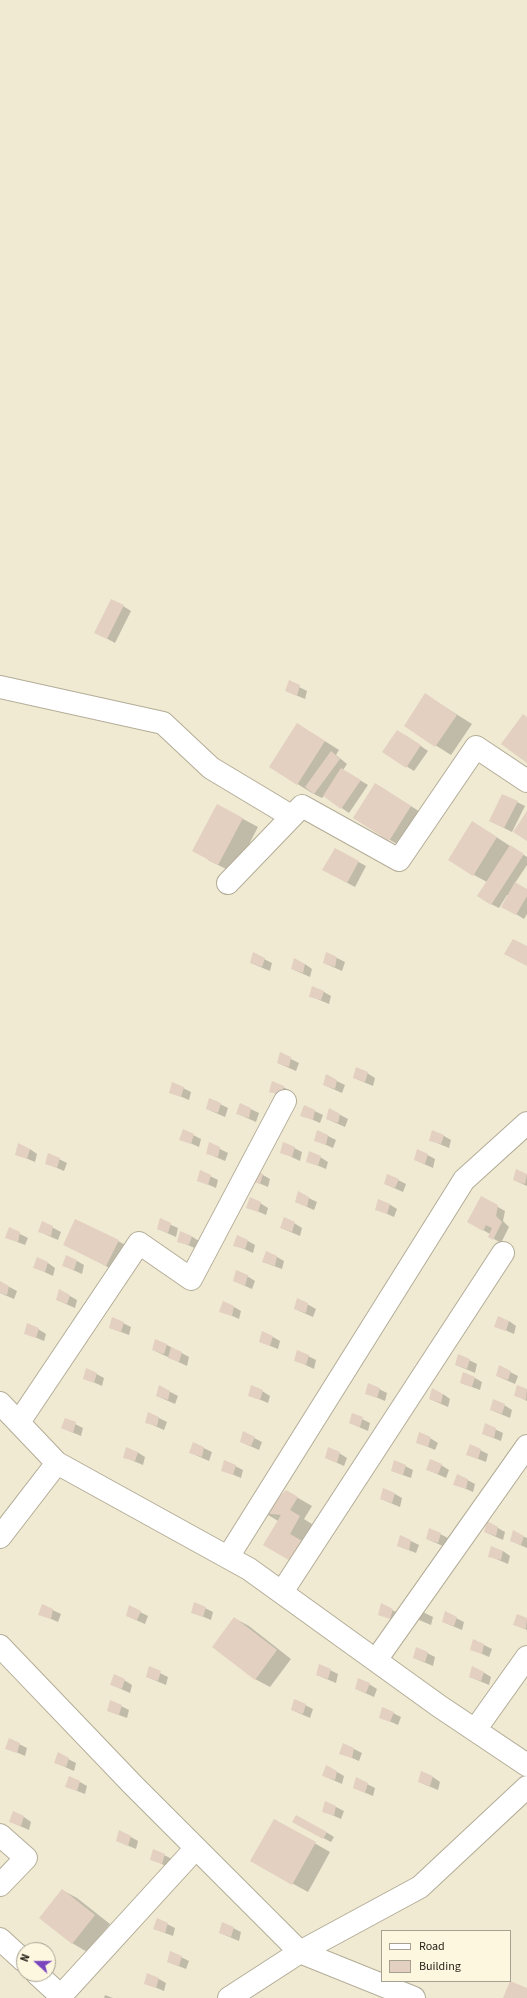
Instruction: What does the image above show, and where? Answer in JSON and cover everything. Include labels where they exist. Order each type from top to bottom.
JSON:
[{"type":"street","points":[[0,687],[163,723],[211,768],[291,816]]},
{"type":"street","points":[[228,883],[302,806],[399,860],[476,747],[527,781]]},
{"type":"street","points":[[19,1422],[139,1243],[191,1279],[285,1100]]},
{"type":"street","points":[[228,1557],[464,1180],[527,1122]]},
{"type":"street","points":[[282,1592],[503,1253]]},
{"type":"street","points":[[0,1402],[57,1463],[249,1569],[475,1730],[527,1765]]},
{"type":"street","points":[[376,1660],[527,1446]]},
{"type":"street","points":[[0,1537],[57,1463]]},
{"type":"street","points":[[0,1646],[196,1848],[300,1952],[414,1998]]},
{"type":"street","points":[[475,1730],[527,1657]]},
{"type":"street","points":[[229,1998],[300,1952],[420,1887],[527,1787]]},
{"type":"street","points":[[0,1835],[26,1858],[0,1885]]},
{"type":"street","points":[[45,1982],[60,1997],[196,1848]]},
{"type":"street","points":[[0,1939],[16,1954]]},
{"type":"building","points":[[111,599],[124,605],[107,639],[94,633]]},
{"type":"building","points":[[289,680],[300,685],[297,696],[285,691]]},
{"type":"building","points":[[425,693],[457,715],[435,747],[404,726]]},
{"type":"building","points":[[523,714],[527,717],[527,763],[501,744]]},
{"type":"building","points":[[297,723],[325,741],[297,785],[269,767]]},
{"type":"building","points":[[397,730],[421,745],[406,768],[382,752]]},
{"type":"building","points":[[331,751],[340,759],[314,794],[305,787]]},
{"type":"building","points":[[341,768],[361,780],[341,809],[323,796]]},
{"type":"building","points":[[375,783],[411,806],[389,841],[353,818]]},
{"type":"building","points":[[502,794],[518,801],[504,828],[489,821]]},
{"type":"building","points":[[217,804],[243,818],[218,865],[192,851]]},
{"type":"building","points":[[527,811],[527,841],[513,832]]},
{"type":"building","points":[[472,821],[497,837],[473,876],[448,860]]},
{"type":"building","points":[[510,845],[524,854],[491,905],[477,896]]},
{"type":"building","points":[[335,848],[359,861],[347,883],[322,870]]},
{"type":"building","points":[[515,882],[527,889],[527,896],[516,915],[501,907]]},
{"type":"building","points":[[513,939],[527,946],[527,966],[504,954]]},
{"type":"building","points":[[253,952],[265,958],[262,967],[250,963]]},
{"type":"building","points":[[326,952],[337,957],[335,967],[323,963]]},
{"type":"building","points":[[294,958],[305,964],[303,973],[291,969]]},
{"type":"building","points":[[312,986],[324,991],[321,1000],[309,997]]},
{"type":"building","points":[[280,1052],[291,1057],[289,1067],[277,1063]]},
{"type":"building","points":[[356,1067],[368,1072],[365,1082],[353,1078]]},
{"type":"building","points":[[326,1074],[337,1080],[335,1089],[323,1085]]},
{"type":"building","points":[[272,1081],[284,1086],[281,1095],[269,1092]]},
{"type":"building","points":[[172,1082],[184,1087],[181,1097],[169,1093]]},
{"type":"building","points":[[209,1098],[221,1103],[218,1113],[206,1109]]},
{"type":"building","points":[[240,1103],[251,1108],[249,1118],[236,1114]]},
{"type":"building","points":[[304,1105],[315,1110],[313,1120],[300,1116]]},
{"type":"building","points":[[329,1108],[340,1114],[338,1123],[326,1119]]},
{"type":"building","points":[[183,1129],[194,1134],[191,1144],[179,1140]]},
{"type":"building","points":[[317,1130],[328,1135],[326,1145],[314,1141]]},
{"type":"building","points":[[432,1130],[444,1135],[441,1144],[429,1141]]},
{"type":"building","points":[[209,1142],[220,1147],[218,1157],[206,1154]]},
{"type":"building","points":[[283,1142],[295,1147],[292,1157],[280,1153]]},
{"type":"building","points":[[18,1143],[30,1149],[27,1159],[15,1155]]},
{"type":"building","points":[[417,1149],[428,1154],[425,1164],[414,1160]]},
{"type":"building","points":[[309,1151],[321,1156],[318,1166],[306,1162]]},
{"type":"building","points":[[48,1153],[60,1158],[57,1168],[45,1164]]},
{"type":"building","points":[[252,1168],[263,1174],[260,1184],[248,1180]]},
{"type":"building","points":[[516,1169],[527,1174],[525,1184],[513,1180]]},
{"type":"building","points":[[200,1170],[211,1175],[208,1185],[197,1181]]},
{"type":"building","points":[[387,1174],[399,1179],[395,1188],[384,1184]]},
{"type":"building","points":[[298,1191],[309,1197],[307,1207],[295,1202]]},
{"type":"building","points":[[481,1196],[498,1205],[496,1216],[502,1222],[493,1240],[488,1237],[492,1228],[486,1225],[483,1231],[467,1222]]},
{"type":"building","points":[[250,1197],[261,1202],[258,1212],[246,1208]]},
{"type":"building","points":[[378,1199],[390,1204],[387,1214],[375,1210]]},
{"type":"building","points":[[284,1217],[295,1222],[292,1232],[280,1228]]},
{"type":"building","points":[[160,1218],[171,1223],[168,1233],[157,1229]]},
{"type":"building","points":[[75,1219],[119,1240],[106,1266],[63,1245]]},
{"type":"building","points":[[42,1221],[53,1226],[51,1236],[38,1232]]},
{"type":"building","points":[[9,1227],[20,1232],[18,1242],[5,1238]]},
{"type":"building","points":[[180,1231],[192,1236],[189,1245],[177,1242]]},
{"type":"building","points":[[237,1235],[248,1240],[245,1249],[233,1246]]},
{"type":"building","points":[[266,1251],[277,1256],[275,1266],[262,1262]]},
{"type":"building","points":[[66,1255],[77,1260],[74,1270],[62,1266]]},
{"type":"building","points":[[37,1257],[48,1262],[45,1272],[33,1268]]},
{"type":"building","points":[[236,1270],[248,1275],[245,1286],[233,1281]]},
{"type":"building","points":[[0,1281],[9,1286],[7,1295],[0,1293]]},
{"type":"building","points":[[59,1289],[70,1295],[67,1304],[56,1300]]},
{"type":"building","points":[[297,1298],[308,1303],[306,1313],[294,1309]]},
{"type":"building","points":[[223,1301],[234,1306],[232,1316],[219,1312]]},
{"type":"building","points":[[498,1316],[509,1321],[506,1331],[494,1327]]},
{"type":"building","points":[[112,1317],[124,1322],[121,1332],[109,1328]]},
{"type":"building","points":[[27,1323],[39,1328],[36,1338],[24,1334]]},
{"type":"building","points":[[262,1331],[273,1336],[270,1346],[259,1342]]},
{"type":"building","points":[[155,1339],[167,1344],[164,1354],[152,1350]]},
{"type":"building","points":[[171,1347],[182,1352],[179,1362],[168,1358]]},
{"type":"building","points":[[297,1350],[309,1355],[306,1365],[294,1361]]},
{"type":"building","points":[[458,1354],[470,1359],[467,1369],[455,1365]]},
{"type":"building","points":[[499,1365],[511,1371],[508,1380],[496,1376]]},
{"type":"building","points":[[86,1368],[97,1373],[94,1383],[83,1379]]},
{"type":"building","points":[[463,1372],[475,1377],[472,1387],[460,1383]]},
{"type":"building","points":[[368,1383],[380,1388],[377,1398],[365,1394]]},
{"type":"building","points":[[159,1385],[170,1391],[168,1400],[156,1396]]},
{"type":"building","points":[[251,1385],[263,1390],[260,1400],[248,1396]]},
{"type":"building","points":[[517,1385],[527,1389],[526,1400],[514,1396]]},
{"type":"building","points":[[432,1388],[443,1394],[441,1403],[429,1399]]},
{"type":"building","points":[[493,1399],[505,1404],[502,1414],[490,1410]]},
{"type":"building","points":[[148,1412],[159,1417],[157,1426],[145,1423]]},
{"type":"building","points":[[352,1413],[363,1417],[360,1427],[349,1423]]},
{"type":"building","points":[[65,1418],[76,1422],[73,1433],[61,1428]]},
{"type":"building","points":[[485,1423],[496,1428],[494,1438],[482,1434]]},
{"type":"building","points":[[243,1431],[255,1437],[251,1446],[240,1442]]},
{"type":"building","points":[[419,1432],[431,1437],[428,1447],[416,1443]]},
{"type":"building","points":[[193,1442],[204,1447],[202,1457],[189,1453]]},
{"type":"building","points":[[470,1444],[481,1449],[478,1459],[466,1455]]},
{"type":"building","points":[[126,1447],[138,1452],[135,1461],[123,1458]]},
{"type":"building","points":[[328,1447],[340,1452],[337,1463],[325,1458]]},
{"type":"building","points":[[430,1459],[442,1464],[438,1474],[426,1470]]},
{"type":"building","points":[[224,1460],[236,1465],[233,1475],[221,1471]]},
{"type":"building","points":[[394,1460],[406,1465],[403,1475],[391,1471]]},
{"type":"building","points":[[457,1474],[468,1479],[466,1489],[453,1485]]},
{"type":"building","points":[[383,1488],[395,1493],[392,1503],[380,1499]]},
{"type":"building","points":[[286,1490],[298,1497],[290,1510],[300,1516],[290,1534],[304,1542],[292,1562],[263,1545],[281,1515],[264,1513]]},
{"type":"building","points":[[487,1521],[498,1527],[496,1536],[484,1532]]},
{"type":"building","points":[[429,1528],[441,1533],[438,1543],[426,1539]]},
{"type":"building","points":[[513,1530],[524,1536],[521,1545],[510,1541]]},
{"type":"building","points":[[400,1535],[411,1540],[409,1550],[397,1546]]},
{"type":"building","points":[[491,1546],[503,1551],[501,1560],[488,1557]]},
{"type":"building","points":[[194,1602],[206,1607],[203,1617],[191,1613]]},
{"type":"building","points":[[381,1603],[393,1609],[390,1619],[378,1615]]},
{"type":"building","points":[[42,1604],[53,1609],[51,1619],[38,1615]]},
{"type":"building","points":[[129,1605],[141,1611],[137,1620],[126,1616]]},
{"type":"building","points":[[445,1611],[457,1617],[454,1626],[442,1622]]},
{"type":"building","points":[[517,1614],[527,1618],[526,1629],[513,1625]]},
{"type":"building","points":[[234,1617],[277,1650],[255,1680],[212,1647]]},
{"type":"building","points":[[473,1639],[484,1644],[482,1654],[470,1650]]},
{"type":"building","points":[[416,1647],[428,1652],[425,1662],[413,1658]]},
{"type":"building","points":[[319,1664],[331,1669],[328,1679],[316,1675]]},
{"type":"building","points":[[149,1666],[161,1671],[158,1681],[146,1677]]},
{"type":"building","points":[[472,1666],[484,1672],[481,1681],[469,1677]]},
{"type":"building","points":[[114,1674],[125,1679],[122,1689],[110,1685]]},
{"type":"building","points":[[358,1678],[370,1683],[366,1693],[355,1689]]},
{"type":"building","points":[[294,1699],[306,1704],[303,1714],[291,1710]]},
{"type":"building","points":[[110,1700],[122,1705],[119,1715],[107,1711]]},
{"type":"building","points":[[382,1707],[394,1712],[390,1722],[379,1718]]},
{"type":"building","points":[[9,1738],[20,1743],[17,1753],[5,1749]]},
{"type":"building","points":[[343,1743],[354,1748],[352,1758],[339,1754]]},
{"type":"building","points":[[58,1752],[69,1758],[66,1767],[54,1763]]},
{"type":"building","points":[[326,1765],[337,1771],[335,1780],[322,1776]]},
{"type":"building","points":[[421,1771],[433,1776],[430,1786],[418,1782]]},
{"type":"building","points":[[69,1776],[80,1781],[77,1791],[65,1787]]},
{"type":"building","points":[[356,1777],[368,1783],[365,1793],[353,1788]]},
{"type":"building","points":[[325,1801],[336,1806],[334,1816],[322,1812]]},
{"type":"building","points":[[13,1811],[24,1816],[21,1826],[9,1822]]},
{"type":"building","points":[[296,1815],[327,1832],[323,1839],[292,1822]]},
{"type":"building","points":[[274,1819],[316,1842],[292,1885],[250,1861]]},
{"type":"building","points":[[119,1830],[131,1836],[128,1846],[116,1841]]},
{"type":"building","points":[[153,1849],[165,1854],[162,1864],[150,1860]]},
{"type":"building","points":[[62,1889],[95,1915],[72,1944],[39,1918]]},
{"type":"building","points":[[157,1918],[168,1923],[165,1933],[153,1929]]},
{"type":"building","points":[[222,1922],[234,1927],[231,1937],[219,1933]]},
{"type":"building","points":[[170,1951],[182,1956],[179,1966],[167,1962]]},
{"type":"building","points":[[147,1973],[159,1978],[156,1988],[144,1984]]},
{"type":"building","points":[[510,1982],[527,1988],[527,1998],[503,1998]]}]
